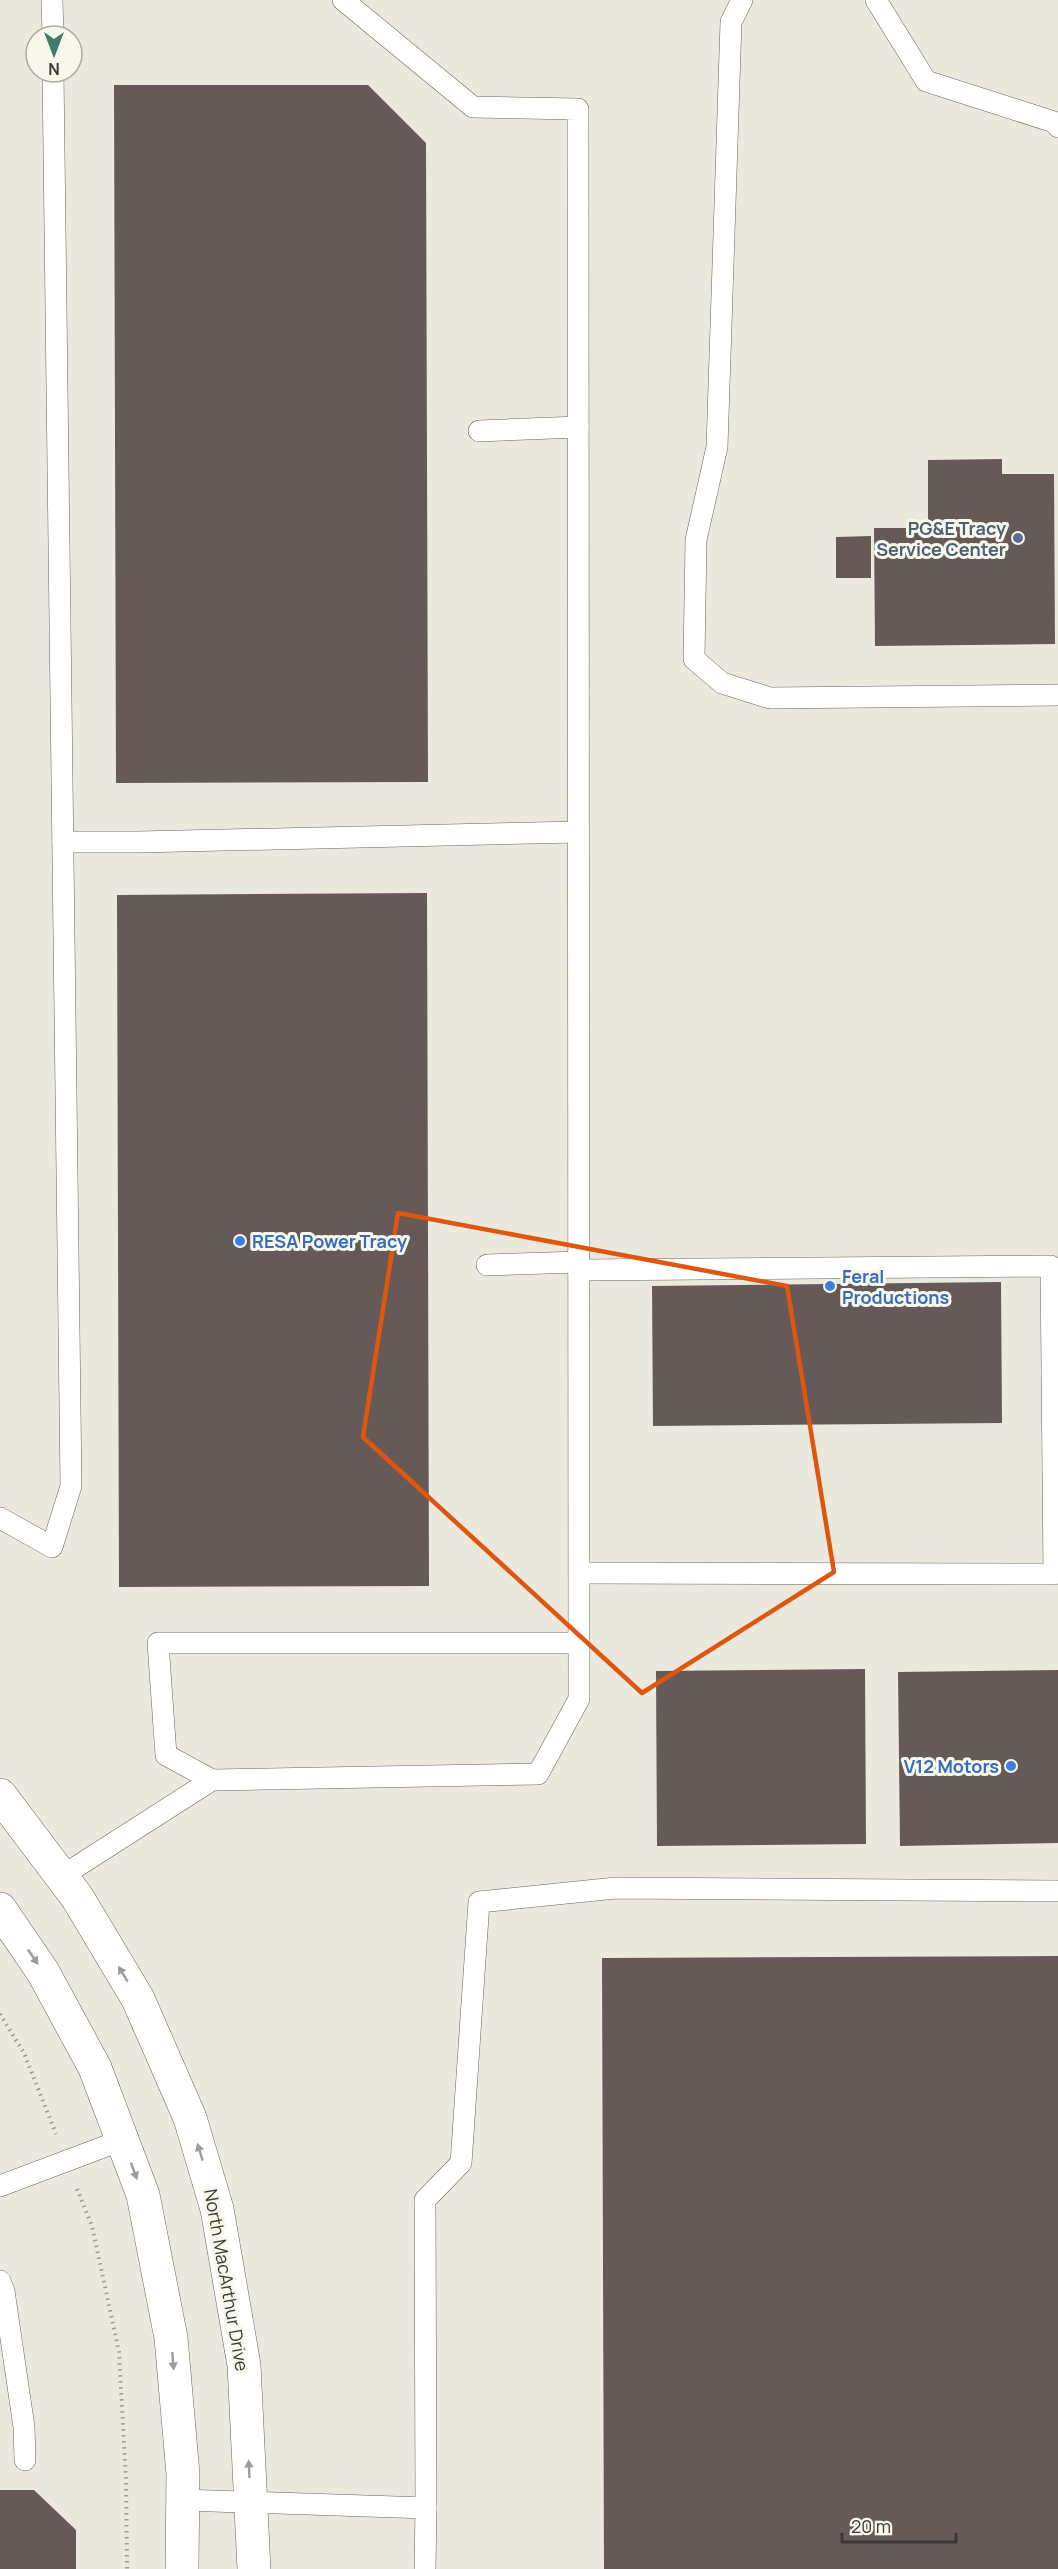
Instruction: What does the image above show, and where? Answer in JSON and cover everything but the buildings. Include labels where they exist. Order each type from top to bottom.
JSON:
[{"type":"main road","name":"North MacArthur Drive","points":[[0,1795],[77,1897],[138,1999],[194,2129],[217,2209],[244,2366],[254,2569]]},
{"type":"main road","points":[[0,1909],[43,1971],[95,2068],[143,2195],[171,2338],[183,2474],[182,2569]]},
{"type":"lane","points":[[52,0],[53,24]]},
{"type":"lane","points":[[343,0],[473,107],[578,109],[580,1266],[579,1699],[537,1774],[212,1780],[166,1755],[158,1643],[579,1643]]},
{"type":"lane","points":[[742,0],[731,22],[717,447],[696,540],[694,659],[722,683],[770,698],[1058,695]]},
{"type":"lane","points":[[876,0],[926,81],[1054,122],[1058,127]]},
{"type":"lane","points":[[0,1518],[52,1547],[71,1486],[53,84]]},
{"type":"lane","points":[[478,431],[578,427]]},
{"type":"lane","points":[[63,842],[139,843],[579,832]]},
{"type":"lane","points":[[487,1265],[1051,1266],[1054,1574],[580,1572]]},
{"type":"lane","points":[[62,1876],[212,1780]]},
{"type":"lane","points":[[425,2569],[425,2200],[461,2163],[478,1902],[616,1888],[1058,1892]]},
{"type":"lane","points":[[0,2186],[122,2140]]},
{"type":"lane","points":[[0,2281],[4,2291],[24,2427],[25,2460]]},
{"type":"lane","points":[[183,2500],[426,2508]]},
{"type":"path","points":[[0,2014],[24,2053],[92,2226],[119,2352],[126,2479],[127,2569]]},
{"type":"highlighted area","points":[[398,1213],[787,1286],[834,1572],[642,1693],[363,1437]]},
{"type":"place","name":"PG&E Tracy Service Center","points":[[1018,538]]},
{"type":"place","name":"RESA Power Tracy","points":[[240,1241]]},
{"type":"place","name":"Feral Productions","points":[[830,1286]]},
{"type":"place","name":"V12 Motors","points":[[1011,1766]]}]
